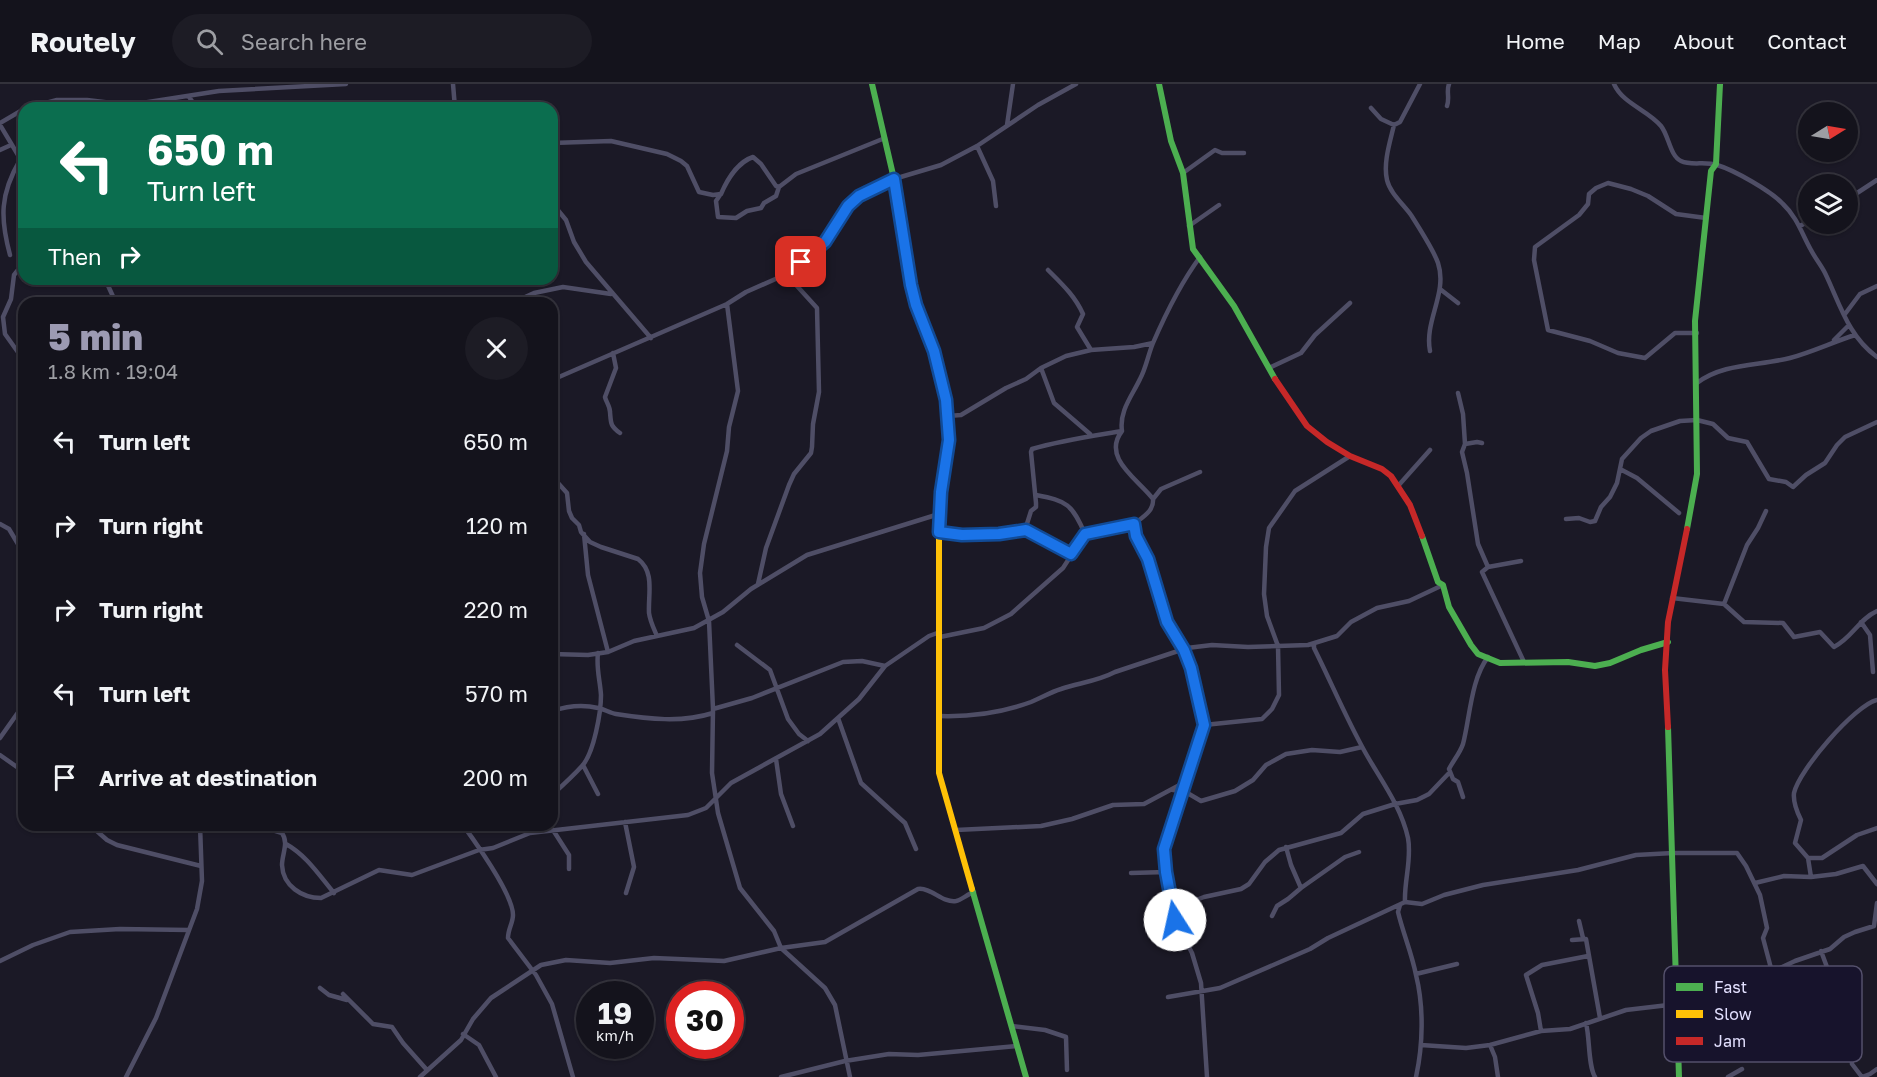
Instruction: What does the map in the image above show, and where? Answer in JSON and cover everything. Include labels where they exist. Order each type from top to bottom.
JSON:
[{"type":"street","points":[[234,84],[238,90]]},
{"type":"street","points":[[152,102],[238,90],[346,84]]},
{"type":"street","points":[[453,84],[454,102]]},
{"type":"street","points":[[872,84],[894,179],[911,285],[941,375],[948,416],[949,440],[939,514],[939,773],[1026,1077]]},
{"type":"street","points":[[1007,125],[1013,84]]},
{"type":"street","points":[[558,377],[728,304],[746,292],[789,273],[825,242],[848,206],[859,196],[894,179],[941,165],[977,146],[1007,125],[1076,84]]},
{"type":"street","points":[[1159,84],[1171,141],[1183,173],[1193,249],[1234,306],[1269,368],[1307,426],[1350,456],[1382,469],[1391,476],[1419,524],[1426,553],[1438,582],[1443,585],[1449,607],[1478,654],[1500,663],[1568,662],[1594,666],[1610,663],[1668,642]]},
{"type":"street","points":[[1394,125],[1400,122],[1420,84]]},
{"type":"street","points":[[1447,106],[1449,84]]},
{"type":"street","points":[[1614,84],[1626,99],[1661,126],[1678,159],[1684,162],[1716,164],[1754,183],[1785,205],[1798,223]]},
{"type":"street","points":[[1676,966],[1671,768],[1665,670],[1668,622],[1697,474],[1697,296],[1711,171],[1716,164],[1720,84]]},
{"type":"street","points":[[189,97],[193,102]]},
{"type":"street","points":[[50,102],[87,100],[104,102]]},
{"type":"street","points":[[1371,108],[1381,119],[1394,125]]},
{"type":"street","points":[[18,113],[0,124],[18,157]]},
{"type":"street","points":[[1394,125],[1388,157],[1387,183],[1411,214],[1438,263],[1440,289],[1430,335],[1430,351]]},
{"type":"street","points":[[777,188],[796,174],[885,138]]},
{"type":"street","points":[[558,143],[611,141],[667,154],[687,166],[699,192],[721,194]]},
{"type":"street","points":[[0,150],[11,145]]},
{"type":"street","points":[[977,146],[993,181],[996,206]]},
{"type":"street","points":[[1183,173],[1215,150],[1222,153],[1244,153]]},
{"type":"street","points":[[750,157],[756,158],[777,188],[776,196],[760,208],[747,211],[736,218],[718,217],[716,201],[732,175],[750,157]]},
{"type":"street","points":[[10,255],[4,236],[1,208],[8,178],[18,163]]},
{"type":"street","points":[[1858,192],[1877,180]]},
{"type":"street","points":[[1696,333],[1675,333],[1645,358],[1618,353],[1590,341],[1548,330],[1534,260],[1535,247],[1580,215],[1588,204],[1589,194],[1608,183],[1648,196],[1676,214],[1706,218]]},
{"type":"street","points":[[1190,226],[1219,205]]},
{"type":"street","points":[[558,210],[566,220],[579,251],[611,294],[638,321],[651,338]]},
{"type":"street","points":[[1804,234],[1825,272],[1837,304],[1845,314],[1849,325],[1865,348],[1877,357]]},
{"type":"street","points":[[558,827],[688,814],[706,808],[731,783],[820,734],[859,699],[885,666],[929,636],[984,628],[1011,614],[1062,568],[1085,534],[1134,524],[1150,511],[1154,505],[1153,498],[1129,475],[1120,462],[1116,448],[1117,437],[1122,431],[1121,423],[1126,405],[1140,379],[1173,298],[1200,257]]},
{"type":"street","points":[[18,270],[14,275],[11,299],[3,317],[5,334],[18,352]]},
{"type":"street","points":[[1048,270],[1070,291],[1080,307],[1083,315],[1077,327],[1092,350]]},
{"type":"street","points":[[758,585],[766,548],[789,485],[794,474],[811,453],[819,392],[817,308],[797,286],[789,273]]},
{"type":"street","points":[[1845,314],[1860,294],[1877,286]]},
{"type":"street","points":[[525,297],[563,287],[611,294]]},
{"type":"street","points":[[1440,289],[1458,303]]},
{"type":"street","points":[[1269,368],[1301,352],[1315,335],[1350,303]]},
{"type":"street","points":[[728,304],[738,391],[729,427],[727,452],[706,535],[700,573],[702,597],[709,621],[713,711],[712,772],[718,813],[735,877],[748,899],[774,931],[781,948],[825,988],[835,1005],[850,1077]]},
{"type":"street","points":[[1832,342],[1849,325]]},
{"type":"street","points":[[1697,383],[1704,377],[1729,368],[1775,362],[1855,335]]},
{"type":"street","points":[[948,416],[961,415],[1066,356],[1092,350],[1134,347],[1153,343]]},
{"type":"street","points":[[613,353],[616,368],[605,397],[610,408],[609,422],[620,433]]},
{"type":"street","points":[[1041,368],[1054,403],[1090,434]]},
{"type":"street","points":[[1458,393],[1463,414],[1465,444],[1462,452],[1478,544],[1488,567]]},
{"type":"street","points":[[1566,519],[1594,521],[1617,483],[1622,459],[1641,438],[1651,431],[1680,421],[1697,420],[1713,424],[1728,438],[1747,442],[1769,479],[1786,482],[1793,487],[1806,475],[1826,463],[1845,437],[1877,422]]},
{"type":"street","points":[[1026,530],[1031,511],[1036,507],[1032,449],[1073,441],[1090,434],[1122,431]]},
{"type":"street","points":[[1465,444],[1482,443]]},
{"type":"street","points":[[1398,486],[1430,450]]},
{"type":"street","points":[[1204,725],[1262,719],[1272,709],[1279,694],[1278,646],[1267,616],[1263,594],[1269,528],[1295,491],[1350,456]]},
{"type":"street","points":[[1620,469],[1637,478],[1678,513]]},
{"type":"street","points":[[1153,498],[1161,489],[1200,472]]},
{"type":"street","points":[[558,483],[567,492],[568,511],[579,525],[587,543],[592,596],[608,652]]},
{"type":"street","points":[[1036,495],[1062,501],[1076,514],[1085,534]]},
{"type":"street","points":[[1724,604],[1747,545],[1766,511]]},
{"type":"street","points":[[558,654],[588,656],[608,652],[622,645],[694,628],[709,621],[751,589],[807,555],[939,514]]},
{"type":"street","points":[[0,524],[9,529],[18,544]]},
{"type":"street","points":[[1134,524],[1136,536],[1148,559],[1167,622],[1184,650],[1191,668],[1204,725],[1164,849],[1172,905],[1178,926],[1198,970],[1202,992],[1207,1077]]},
{"type":"street","points":[[939,532],[962,535],[999,534],[1026,530],[1071,554]]},
{"type":"street","points":[[587,543],[638,559],[644,564],[649,574],[649,614],[657,636]]},
{"type":"street","points":[[1521,561],[1488,567],[1482,572],[1524,662]]},
{"type":"street","points":[[939,716],[990,714],[1009,709],[1061,689],[1104,678],[1115,672],[1184,650],[1212,645],[1312,646],[1336,636],[1351,622],[1377,608],[1409,601],[1443,585]]},
{"type":"street","points":[[1672,598],[1724,604],[1744,622],[1783,623],[1794,637],[1820,632],[1834,647],[1840,644],[1867,615],[1877,611]]},
{"type":"street","points":[[1861,622],[1870,636],[1873,672]]},
{"type":"street","points":[[737,645],[770,669],[788,719],[799,734],[808,741]]},
{"type":"street","points":[[1312,646],[1362,747],[1395,804],[1408,839],[1403,904],[1398,912]]},
{"type":"street","points":[[558,789],[583,765],[591,747],[600,708],[600,686],[596,664],[598,653]]},
{"type":"street","points":[[1172,905],[1183,905],[1204,897],[1240,890],[1249,884],[1265,862],[1286,847],[1314,842],[1329,835],[1341,833],[1363,814],[1417,800],[1429,794],[1450,772],[1454,759],[1462,747],[1476,678],[1488,657]]},
{"type":"street","points":[[558,710],[579,705],[600,708],[613,714],[676,720],[695,719],[852,660],[885,666]]},
{"type":"street","points":[[1811,877],[1808,858],[1795,843],[1801,820],[1796,810],[1794,792],[1809,765],[1837,730],[1868,702],[1877,700]]},
{"type":"street","points":[[0,738],[18,712]]},
{"type":"street","points":[[838,718],[861,783],[905,823],[916,849]]},
{"type":"street","points":[[1173,790],[1184,791],[1202,801],[1236,791],[1252,780],[1266,765],[1286,754],[1312,750],[1340,752],[1362,747]]},
{"type":"street","points":[[0,755],[18,768]]},
{"type":"street","points":[[776,759],[781,794],[793,826]]},
{"type":"street","points":[[583,765],[598,794]]},
{"type":"street","points":[[1450,772],[1453,779],[1458,782],[1463,797]]},
{"type":"street","points":[[956,830],[1041,826],[1072,819],[1113,805],[1144,804],[1187,781]]},
{"type":"street","points":[[625,822],[634,867],[626,893]]},
{"type":"street","points":[[1808,858],[1822,858],[1857,835],[1877,828]]},
{"type":"street","points":[[97,831],[117,845],[201,866]]},
{"type":"street","points":[[126,1077],[156,1018],[194,919],[202,880],[200,831]]},
{"type":"street","points":[[277,831],[285,837],[282,865],[291,887],[301,894],[321,898],[379,870],[412,875],[538,831]]},
{"type":"street","points":[[466,831],[500,882],[512,906],[513,924],[508,932],[508,938],[533,970],[552,1004],[573,1077]]},
{"type":"street","points":[[552,831],[569,855],[569,869]]},
{"type":"street","points":[[286,844],[304,857],[334,892]]},
{"type":"street","points":[[1286,847],[1301,888]]},
{"type":"street","points":[[1272,916],[1276,906],[1288,900],[1345,857],[1359,852]]},
{"type":"street","points":[[1168,997],[1220,988],[1277,964],[1403,904],[1422,904],[1444,895],[1483,885],[1578,870],[1636,855],[1673,853],[1737,853],[1760,895],[1767,928],[1763,938],[1770,966]]},
{"type":"street","points":[[1755,883],[1784,876],[1811,877],[1836,874],[1863,866],[1877,884]]},
{"type":"street","points":[[1131,873],[1166,872]]},
{"type":"street","points":[[420,1077],[460,1040],[473,1019],[491,998],[541,964],[566,960],[601,963],[631,962],[654,958],[724,961],[781,948],[825,942],[918,889],[924,888],[956,901],[974,892]]},
{"type":"street","points":[[1786,966],[1830,949],[1845,937],[1874,927],[1877,903]]},
{"type":"street","points":[[1391,908],[1398,912],[1416,974],[1421,1045],[1416,1077]]},
{"type":"street","points":[[1579,921],[1582,938]]},
{"type":"street","points":[[0,961],[33,945],[70,932],[120,929],[189,930]]},
{"type":"street","points":[[1572,940],[1586,939],[1600,1018]]},
{"type":"street","points":[[1821,951],[1826,966]]},
{"type":"street","points":[[1540,1031],[1538,1013],[1526,975],[1542,965],[1588,956]]},
{"type":"street","points":[[1416,974],[1457,964]]},
{"type":"street","points":[[320,988],[329,995],[350,1001]]},
{"type":"street","points":[[343,994],[373,1024],[392,1027],[403,1044],[427,1070]]},
{"type":"street","points":[[1421,1045],[1466,1048],[1490,1045],[1540,1031],[1570,1029],[1626,1010],[1664,1006]]},
{"type":"street","points":[[1586,1023],[1590,1039],[1591,1067],[1595,1077]]},
{"type":"street","points":[[1012,1026],[1045,1030],[1066,1037],[1067,1070]]},
{"type":"street","points":[[464,1034],[479,1045],[496,1077]]},
{"type":"street","points":[[1490,1045],[1495,1057],[1498,1077]]},
{"type":"street","points":[[781,1077],[845,1060],[889,1054],[918,1055],[1017,1046]]},
{"type":"street","points":[[1678,1062],[1679,1077]]},
{"type":"street","points":[[1852,1062],[1862,1077],[1877,1069]]},
{"type":"street","points":[[1728,1077],[1742,1070]]},
{"type":"traffic: fast","points":[[872,84],[894,179],[911,285],[941,375],[949,424],[944,478]]},
{"type":"traffic: fast","points":[[1159,84],[1171,141],[1183,173],[1193,249],[1234,306],[1275,379]]},
{"type":"traffic: fast","points":[[1687,529],[1697,474],[1695,321],[1711,171],[1716,164],[1720,84]]},
{"type":"traffic: fast","points":[[1422,536],[1438,582],[1443,585],[1449,607],[1478,654],[1500,663],[1568,662],[1595,666],[1610,663],[1668,642]]},
{"type":"traffic: fast","points":[[1668,727],[1676,966]]},
{"type":"traffic: fast","points":[[972,889],[1026,1077]]},
{"type":"traffic: fast","points":[[1679,1062],[1679,1077]]},
{"type":"traffic: slow","points":[[944,478],[939,514],[939,773],[972,889]]},
{"type":"traffic: jam","points":[[1275,379],[1307,426],[1350,456],[1382,469],[1391,476],[1410,505],[1422,536]]},
{"type":"traffic: jam","points":[[1668,727],[1665,670],[1668,622],[1687,529]]},
{"type":"route","points":[[801,262],[825,242],[848,206],[859,196],[894,179],[911,285],[916,305],[934,351],[946,400],[949,440],[941,492],[939,532],[962,535],[999,534],[1026,530],[1071,554],[1082,537],[1089,532],[1134,524],[1136,536],[1148,559],[1167,622],[1184,650],[1191,668],[1204,725],[1164,849],[1164,861],[1175,920]]}]
